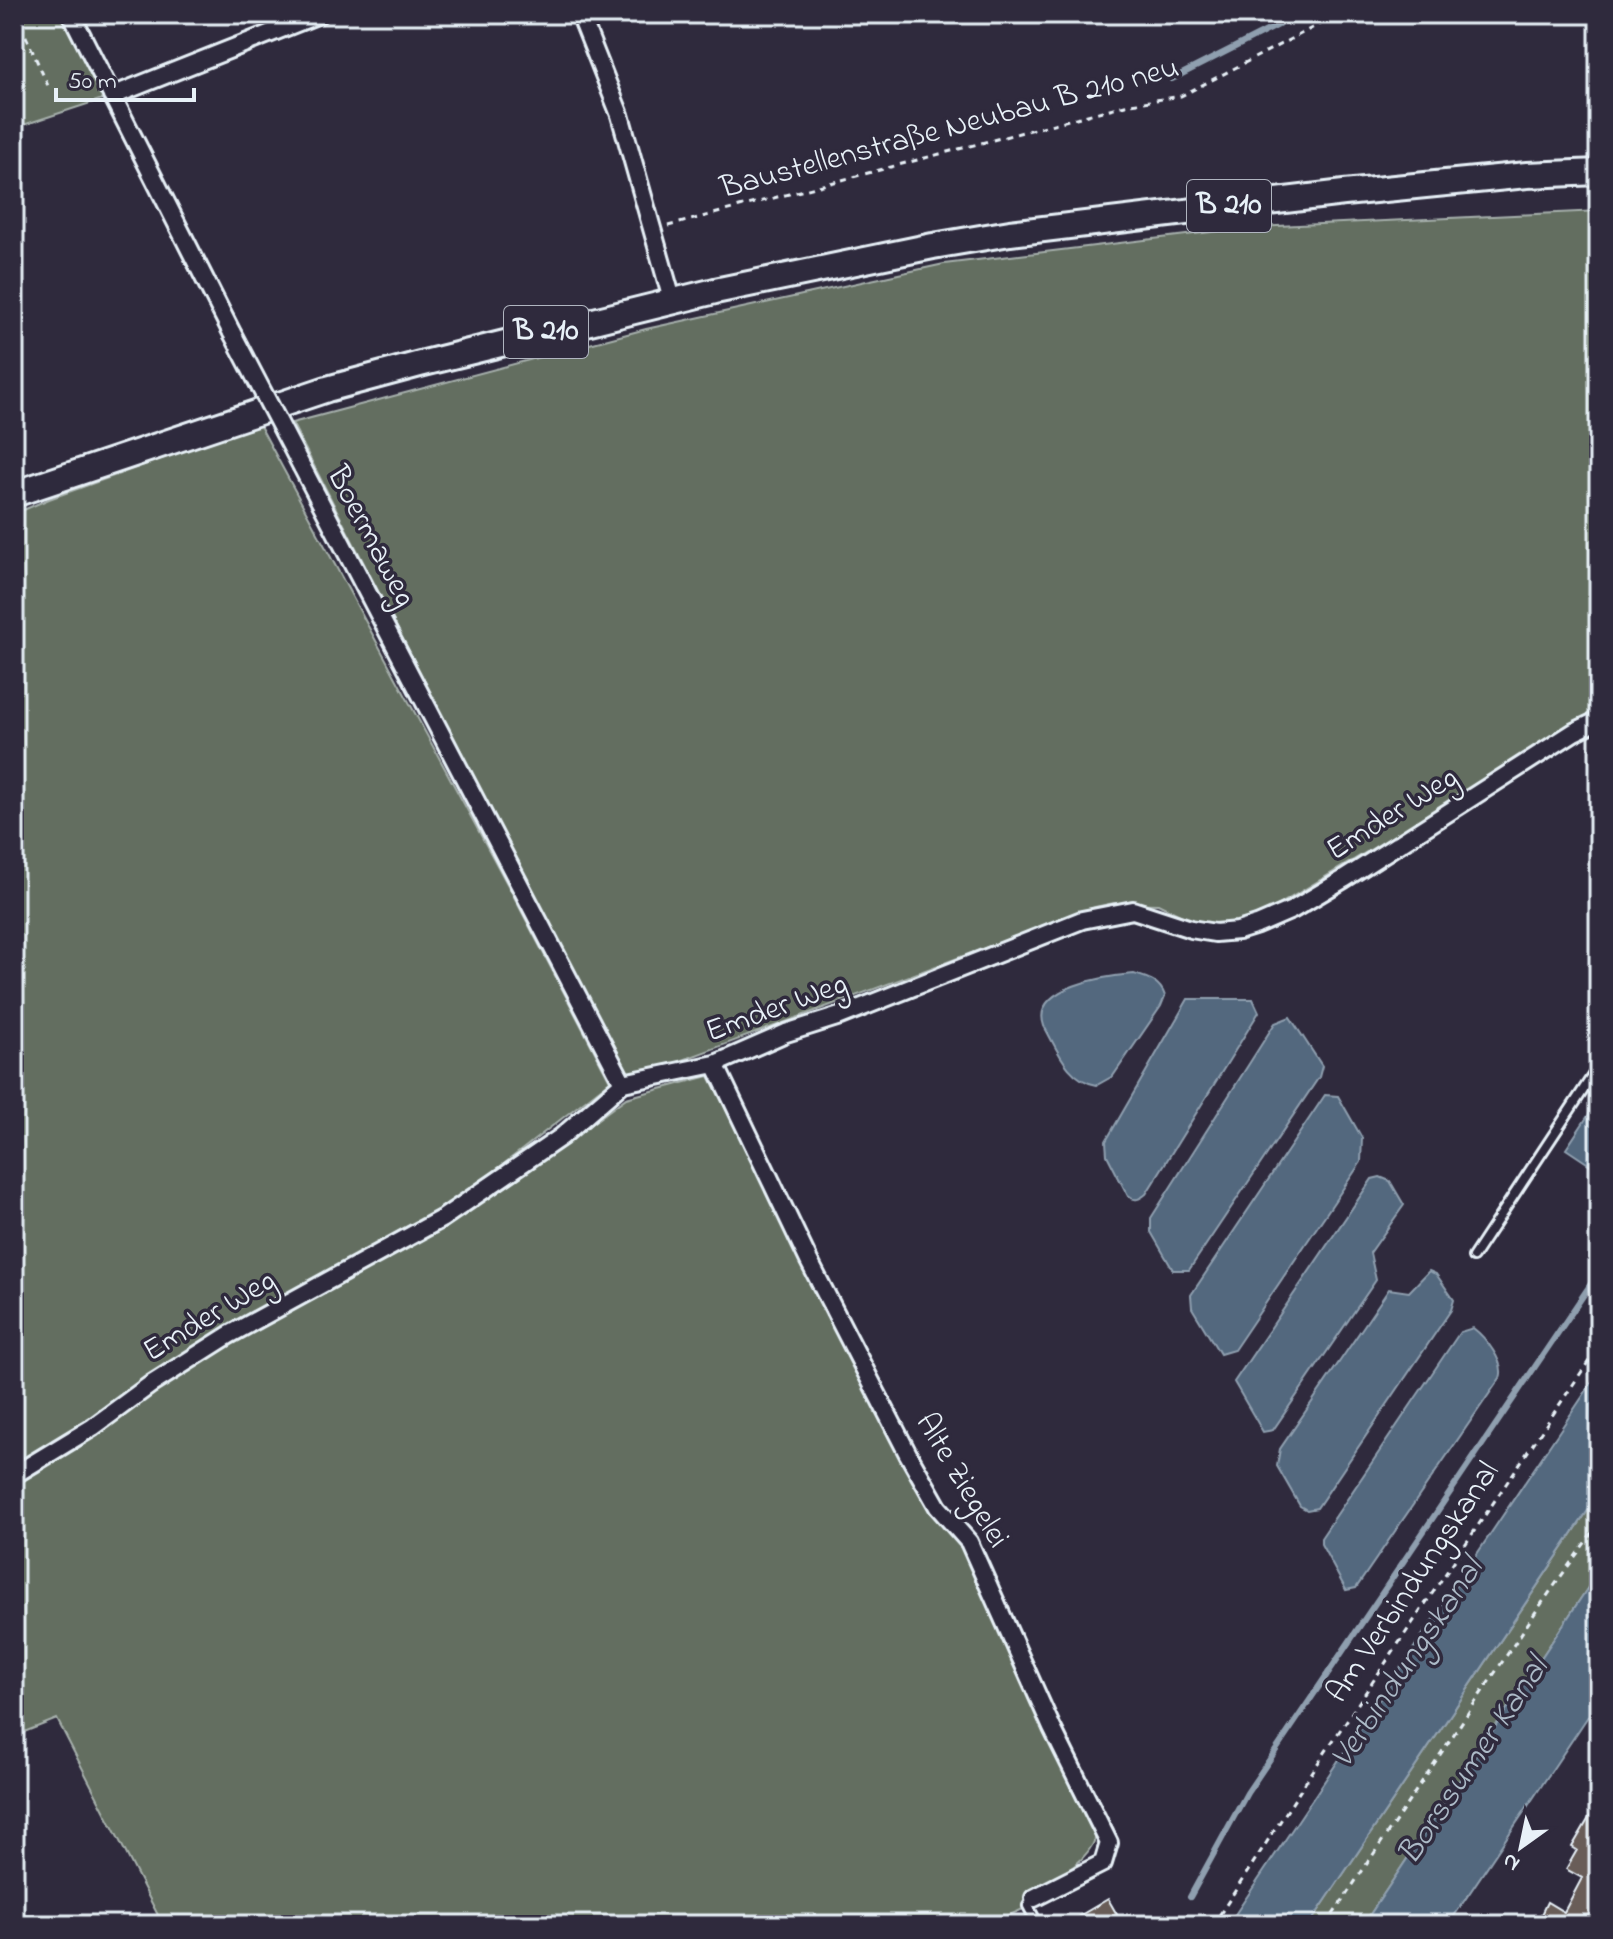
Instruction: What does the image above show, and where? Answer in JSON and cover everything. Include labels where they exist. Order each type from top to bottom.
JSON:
[{"type":"main road","name":"B 210","points":[[14,494],[327,389],[715,291],[933,246],[1010,233],[1403,186],[1599,172]]},
{"type":"street","name":"Boermaweg","points":[[71,14],[232,333],[623,1083]]},
{"type":"street","points":[[112,96],[319,14]]},
{"type":"street","points":[[580,14],[620,115],[673,303]]},
{"type":"street","name":"Emder Weg","points":[[14,1475],[93,1427],[150,1385],[229,1335],[443,1218],[561,1137],[623,1083],[715,1064],[786,1033],[865,1006],[1082,920],[1133,910],[1191,929],[1215,933],[1257,925],[1292,910],[1344,879],[1574,732],[1599,720]]},
{"type":"street","name":"Alte Ziegelei","points":[[715,1064],[809,1261],[908,1454],[938,1507],[969,1542],[1052,1728],[1109,1843],[1103,1863],[1034,1898]]},
{"type":"lane","points":[[1473,1257],[1599,1066]]},
{"type":"lane","points":[[1034,1898],[1028,1906],[1038,1925]]},
{"type":"path","points":[[16,14],[49,88]]},
{"type":"path","name":"Baustellenstraße Neubau B 210 neu","points":[[652,230],[1125,105],[1181,96],[1339,14]]},
{"type":"path","name":"Am Verbindungskanal","points":[[1213,1925],[1320,1760],[1599,1346]]},
{"type":"path","points":[[1326,1925],[1537,1610],[1599,1523]]},
{"type":"green space","points":[[14,14],[70,14],[112,96],[14,128]]},
{"type":"green space","points":[[1599,211],[1599,712],[1257,918],[1223,924],[1190,920],[1158,904],[1114,903],[1095,907],[629,1080],[292,423],[646,329],[944,264],[1253,227]]},
{"type":"green space","points":[[259,424],[610,1081],[442,1212],[144,1379],[87,1421],[14,1465],[14,514]]},
{"type":"green space","points":[[709,1076],[929,1510],[963,1548],[1096,1837],[1091,1847],[1068,1870],[1030,1894],[1030,1906],[987,1925],[163,1925],[57,1719],[14,1736],[14,1484],[99,1433],[154,1391],[234,1341],[447,1225],[516,1180],[626,1098]]},
{"type":"green space","points":[[1599,1494],[1599,1571],[1363,1925],[1309,1925]]},
{"type":"water","points":[[1134,974],[1160,987],[1165,996],[1161,1006],[1113,1076],[1097,1085],[1087,1082],[1071,1071],[1059,1054],[1044,1026],[1043,1012],[1048,1001],[1059,992],[1090,981]]},
{"type":"water","points":[[1188,999],[1253,999],[1259,1012],[1146,1194],[1133,1199],[1128,1196],[1107,1155],[1106,1141]]},
{"type":"water","points":[[1290,1017],[1322,1066],[1319,1077],[1189,1270],[1173,1270],[1151,1232],[1151,1218],[1275,1023]]},
{"type":"water","points":[[1325,1095],[1338,1096],[1362,1138],[1361,1162],[1234,1350],[1220,1354],[1192,1308],[1191,1295]]},
{"type":"water","points":[[1599,1099],[1599,1171],[1566,1149]]},
{"type":"water","points":[[1380,1177],[1390,1181],[1404,1205],[1370,1253],[1376,1280],[1273,1430],[1263,1432],[1234,1382],[1372,1179]]},
{"type":"water","points":[[1429,1271],[1436,1274],[1454,1300],[1451,1310],[1317,1508],[1307,1510],[1300,1506],[1277,1466],[1280,1449],[1389,1289],[1409,1292]]},
{"type":"water","points":[[1473,1328],[1497,1358],[1500,1378],[1356,1588],[1346,1590],[1321,1544],[1321,1538],[1460,1332]]},
{"type":"water","name":"Verbindungskanal","points":[[1599,1372],[1599,1494],[1309,1925],[1228,1925]]},
{"type":"water","name":"Borssumer Kanal","points":[[1599,1571],[1599,1700],[1448,1925],[1363,1925]]},
{"type":"building","points":[[1599,1801],[1599,1898],[1588,1925],[1536,1925],[1547,1902],[1564,1912],[1582,1878],[1566,1869],[1577,1850],[1572,1847]]},
{"type":"building","points":[[1108,1899],[1123,1925],[1064,1925]]},
{"type":"waterway","points":[[1172,79],[1300,14]]},
{"type":"waterway","points":[[1190,1897],[1247,1793],[1599,1272]]}]
